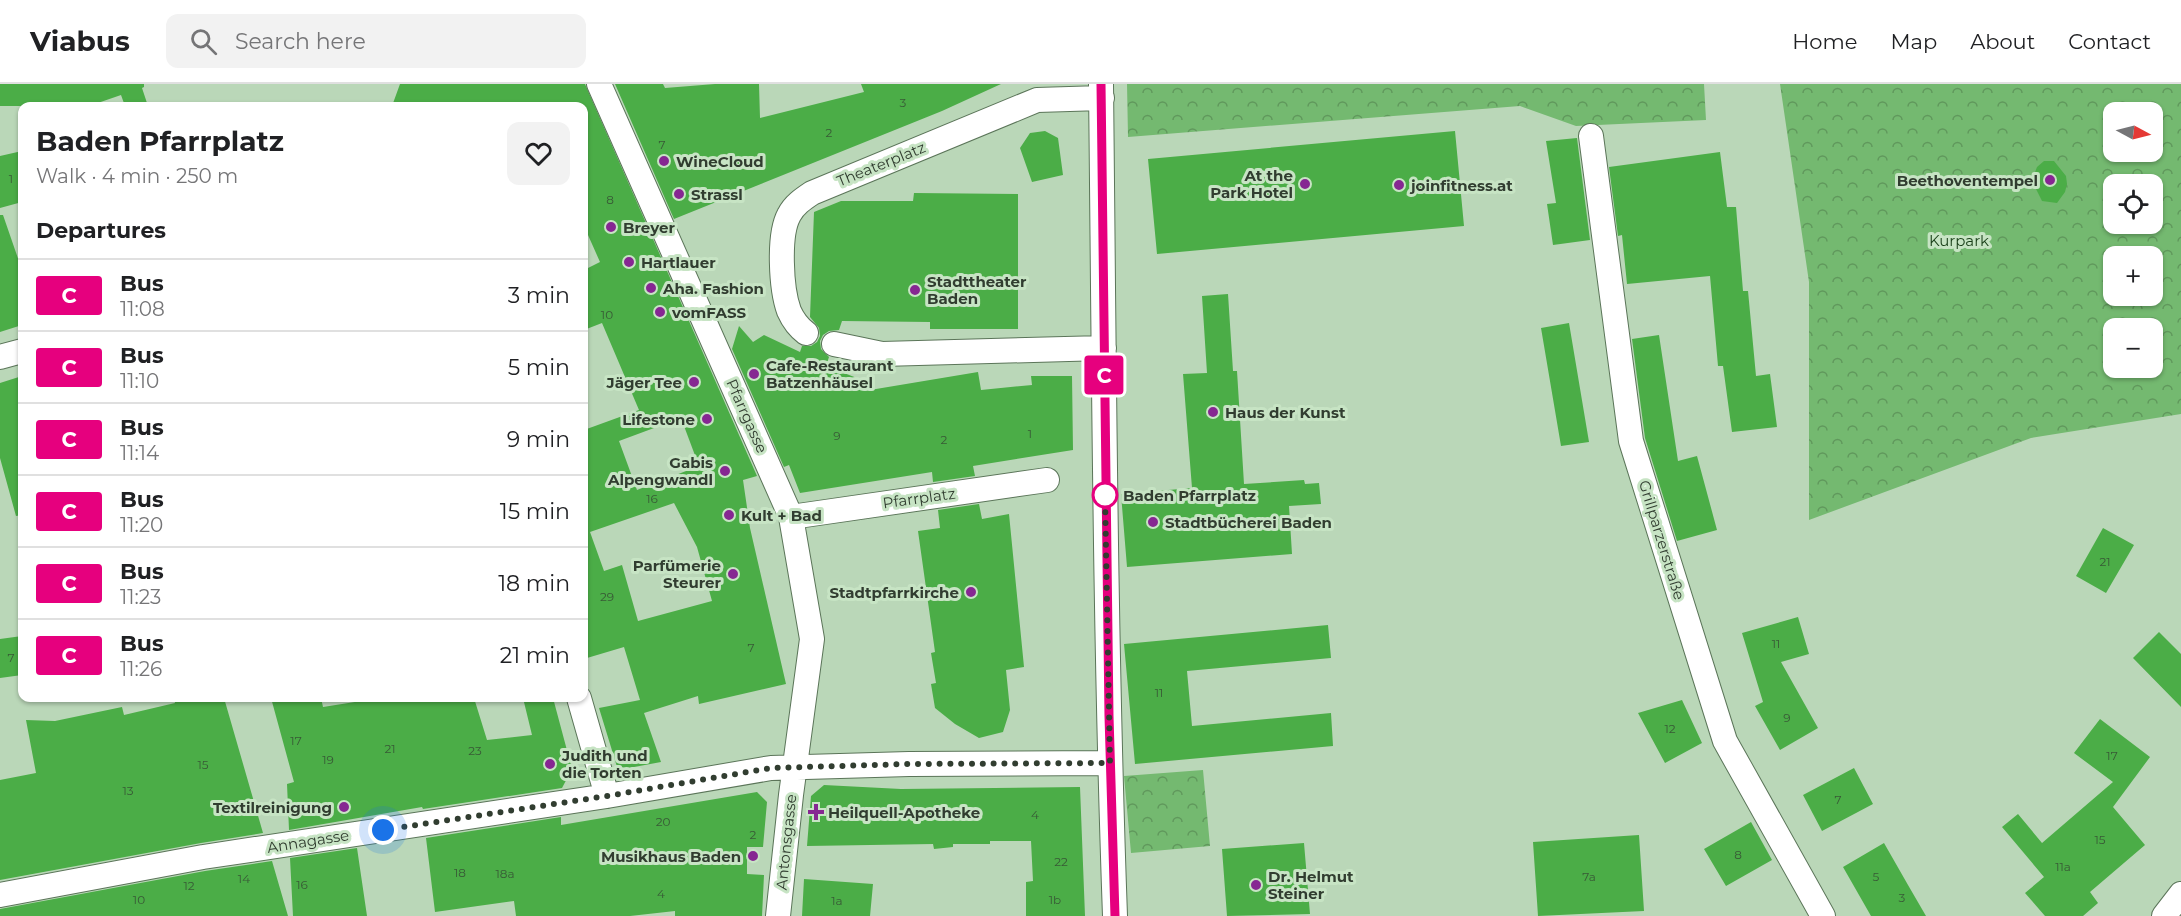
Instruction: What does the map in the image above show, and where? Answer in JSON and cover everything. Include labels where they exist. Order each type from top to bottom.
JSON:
[{"type":"street","name":"Pfarrgasse","points":[[599,84],[791,517],[812,639],[795,767]]},
{"type":"street","name":"Theaterplatz","points":[[806,333],[794,321],[789,309],[785,296],[783,267],[784,229],[789,213],[799,202],[812,193],[1037,100],[1102,91]]},
{"type":"street","points":[[1102,91],[1110,763],[1115,916]]},
{"type":"street","name":"Grillparzerstraße","points":[[1591,136],[1631,441],[1725,741],[1823,916]]},
{"type":"street","points":[[834,344],[882,354],[1104,348]]},
{"type":"street","points":[[0,357],[18,352]]},
{"type":"street","name":"Pfarrplatz","points":[[791,517],[1047,480]]},
{"type":"street","points":[[580,702],[607,796]]},
{"type":"street","points":[[795,767],[1110,763]]},
{"type":"street","name":"Annagasse","points":[[0,895],[203,857],[607,796],[771,768],[795,767]]},
{"type":"street","name":"Antonsgasse","points":[[778,916],[795,767]]},
{"type":"street","points":[[2166,915],[2181,894]]},
{"type":"green space","points":[[1127,84],[1704,84],[1706,120],[1576,126],[1520,106],[1128,137]]},
{"type":"green space","name":"Kurpark","points":[[1780,84],[2181,84],[2181,414],[2031,438],[1809,520],[1809,282]]},
{"type":"green space","points":[[1203,770],[1210,846],[1131,853],[1124,776]]},
{"type":"building","points":[[0,84],[144,84],[142,88],[147,102],[124,102],[121,95],[101,102],[18,102],[18,106],[0,106]]},
{"type":"building","points":[[400,84],[585,84],[757,476],[743,480],[750,528],[786,684],[699,704],[698,696],[644,713],[661,762],[618,770],[599,708],[640,700],[624,647],[588,658],[588,429],[639,410],[602,323],[588,328],[588,268],[600,262],[588,235],[588,102],[393,102]],"holes":[[[681,418],[699,466],[637,490],[619,441]],[[674,503],[697,547],[712,601],[638,621],[622,565],[604,571],[590,532]]]},
{"type":"building","points":[[615,84],[663,84],[665,88],[715,84],[759,84],[760,118],[864,92],[861,84],[1001,84],[942,111],[674,219]]},
{"type":"building","points":[[1045,131],[1058,138],[1063,175],[1032,182],[1020,148],[1030,133]]},
{"type":"building","name":"At the Park Hotel","points":[[1455,131],[1464,226],[1157,254],[1148,159]]},
{"type":"building","points":[[1577,138],[1590,240],[1553,245],[1547,204],[1556,203],[1546,141]]},
{"type":"building","points":[[18,152],[18,203],[0,208],[0,156]]},
{"type":"building","points":[[1720,152],[1727,207],[1736,207],[1743,291],[1748,291],[1756,376],[1770,374],[1777,427],[1732,432],[1723,366],[1718,366],[1710,276],[1627,284],[1622,235],[1618,236],[1609,167]]},
{"type":"building","name":"Beethoventempel","points":[[2044,161],[2054,161],[2066,176],[2065,192],[2057,203],[2042,201],[2034,185],[2037,167]]},
{"type":"building","points":[[914,193],[1018,194],[1018,329],[930,329],[930,322],[842,321],[839,330],[829,331],[820,341],[821,349],[829,357],[826,366],[862,380],[864,391],[978,372],[981,390],[1032,385],[1031,376],[1072,376],[1073,450],[973,466],[975,476],[933,482],[932,472],[800,493],[789,465],[784,467],[732,349],[739,326],[753,342],[764,335],[800,352],[802,346],[811,346],[817,342],[820,336],[819,328],[810,317],[814,212],[841,201],[913,201]]},
{"type":"building","points":[[0,215],[3,215],[18,258],[18,326],[0,332]]},
{"type":"building","points":[[1228,294],[1233,371],[1237,371],[1244,484],[1304,480],[1305,484],[1319,483],[1321,504],[1289,506],[1292,554],[1127,567],[1121,494],[1192,488],[1183,374],[1207,373],[1202,296]]},
{"type":"building","points":[[1569,323],[1589,442],[1561,446],[1541,328]]},
{"type":"building","points":[[1659,335],[1678,461],[1697,456],[1717,530],[1677,541],[1645,438],[1632,339]]},
{"type":"building","points":[[18,377],[18,516],[16,516],[0,458],[0,383]]},
{"type":"building","name":"Stadtpfarrkirche","points":[[979,504],[982,519],[1009,514],[1024,667],[1006,670],[1010,710],[1003,732],[979,738],[955,724],[935,708],[931,684],[936,683],[931,653],[935,652],[918,531],[940,528],[938,510]]},
{"type":"building","points":[[2103,528],[2134,545],[2106,593],[2076,576]]},
{"type":"building","points":[[1798,617],[1809,654],[1781,662],[1818,728],[1780,750],[1755,706],[1763,702],[1742,633]]},
{"type":"building","points":[[1328,625],[1331,658],[1187,671],[1192,726],[1331,713],[1333,746],[1135,764],[1124,644]]},
{"type":"building","points":[[2159,632],[2181,654],[2181,707],[2133,658]]},
{"type":"building","points":[[18,637],[18,676],[0,678],[0,639]]},
{"type":"building","points":[[1682,700],[1702,743],[1665,763],[1638,713]]},
{"type":"building","points":[[225,702],[263,833],[0,880],[0,780],[36,773],[26,720],[55,721],[122,707],[124,715],[175,703]]},
{"type":"building","points":[[272,702],[322,702],[323,707],[355,702],[475,702],[487,740],[532,735],[524,702],[554,702],[572,769],[562,788],[423,809],[422,807],[289,830],[287,784],[294,782]]},
{"type":"building","points":[[2100,719],[2150,757],[2113,807],[2145,845],[2090,892],[2098,903],[2083,916],[2045,916],[2025,893],[2044,877],[2002,827],[2018,814],[2042,843],[2113,782],[2074,753]]},
{"type":"building","points":[[1854,768],[1873,804],[1822,831],[1803,795]]},
{"type":"building","points":[[824,785],[901,789],[1080,787],[1085,916],[1026,916],[1026,882],[1033,881],[1031,841],[953,844],[953,847],[934,849],[933,844],[807,846],[811,796]]},
{"type":"building","points":[[757,792],[767,802],[763,847],[747,847],[747,874],[764,875],[762,916],[675,916],[675,911],[630,916],[516,916],[514,901],[435,912],[426,838],[561,817],[561,825]]},
{"type":"building","points":[[1751,822],[1772,860],[1726,886],[1704,849]]},
{"type":"building","points":[[1639,835],[1644,911],[1538,916],[1533,842]]},
{"type":"building","points":[[1304,843],[1310,914],[1227,916],[1222,849]]},
{"type":"building","points":[[1884,843],[1926,916],[1871,916],[1843,867]]},
{"type":"building","points":[[357,848],[367,916],[293,916],[290,858]]},
{"type":"building","points":[[272,861],[288,916],[0,916],[0,909]]},
{"type":"building","points":[[804,879],[873,884],[870,916],[802,916]]},
{"type":"bus line","name":"C","points":[[1101,84],[1105,501],[1115,916]]},
{"type":"place","name":"WineCloud","points":[[664,161]]},
{"type":"place","name":"Beethoventempel","points":[[2050,180]]},
{"type":"place","name":"At the Park Hotel","points":[[1305,184]]},
{"type":"place","name":"joinfitness.at","points":[[1399,185]]},
{"type":"place","name":"Strassl","points":[[679,194]]},
{"type":"place","name":"Breyer","points":[[611,227]]},
{"type":"place","name":"Hartlauer","points":[[629,262]]},
{"type":"place","name":"Aha. Fashion","points":[[651,288]]},
{"type":"place","name":"Stadttheater Baden","points":[[915,290]]},
{"type":"place","name":"vomFASS","points":[[660,312]]},
{"type":"place","name":"Cafe-Restaurant Batzenhäusel","points":[[754,374]]},
{"type":"place","name":"Jäger Tee","points":[[694,382]]},
{"type":"place","name":"Haus der Kunst","points":[[1213,412]]},
{"type":"place","name":"Lifestone","points":[[707,419]]},
{"type":"place","name":"Gabis Alpengwandl","points":[[725,471]]},
{"type":"place","name":"Baden Pfarrplatz","points":[[1105,495]]},
{"type":"place","name":"Kult + Bad","points":[[729,515]]},
{"type":"place","name":"Stadtbücherei Baden","points":[[1153,522]]},
{"type":"place","name":"Parfümerie Steurer","points":[[733,574]]},
{"type":"place","name":"Stadtpfarrkirche","points":[[971,592]]},
{"type":"place","name":"Judith und die Torten","points":[[550,764]]},
{"type":"place","name":"Textilreinigung","points":[[344,807]]},
{"type":"place","name":"Heilquell-Apotheke","points":[[816,812]]},
{"type":"place","name":"Musikhaus Baden","points":[[753,856]]},
{"type":"place","name":"Dr. Helmut Steiner","points":[[1256,885]]},
{"type":"route","points":[[383,830],[771,768],[909,764],[1110,763],[1105,495]]}]
